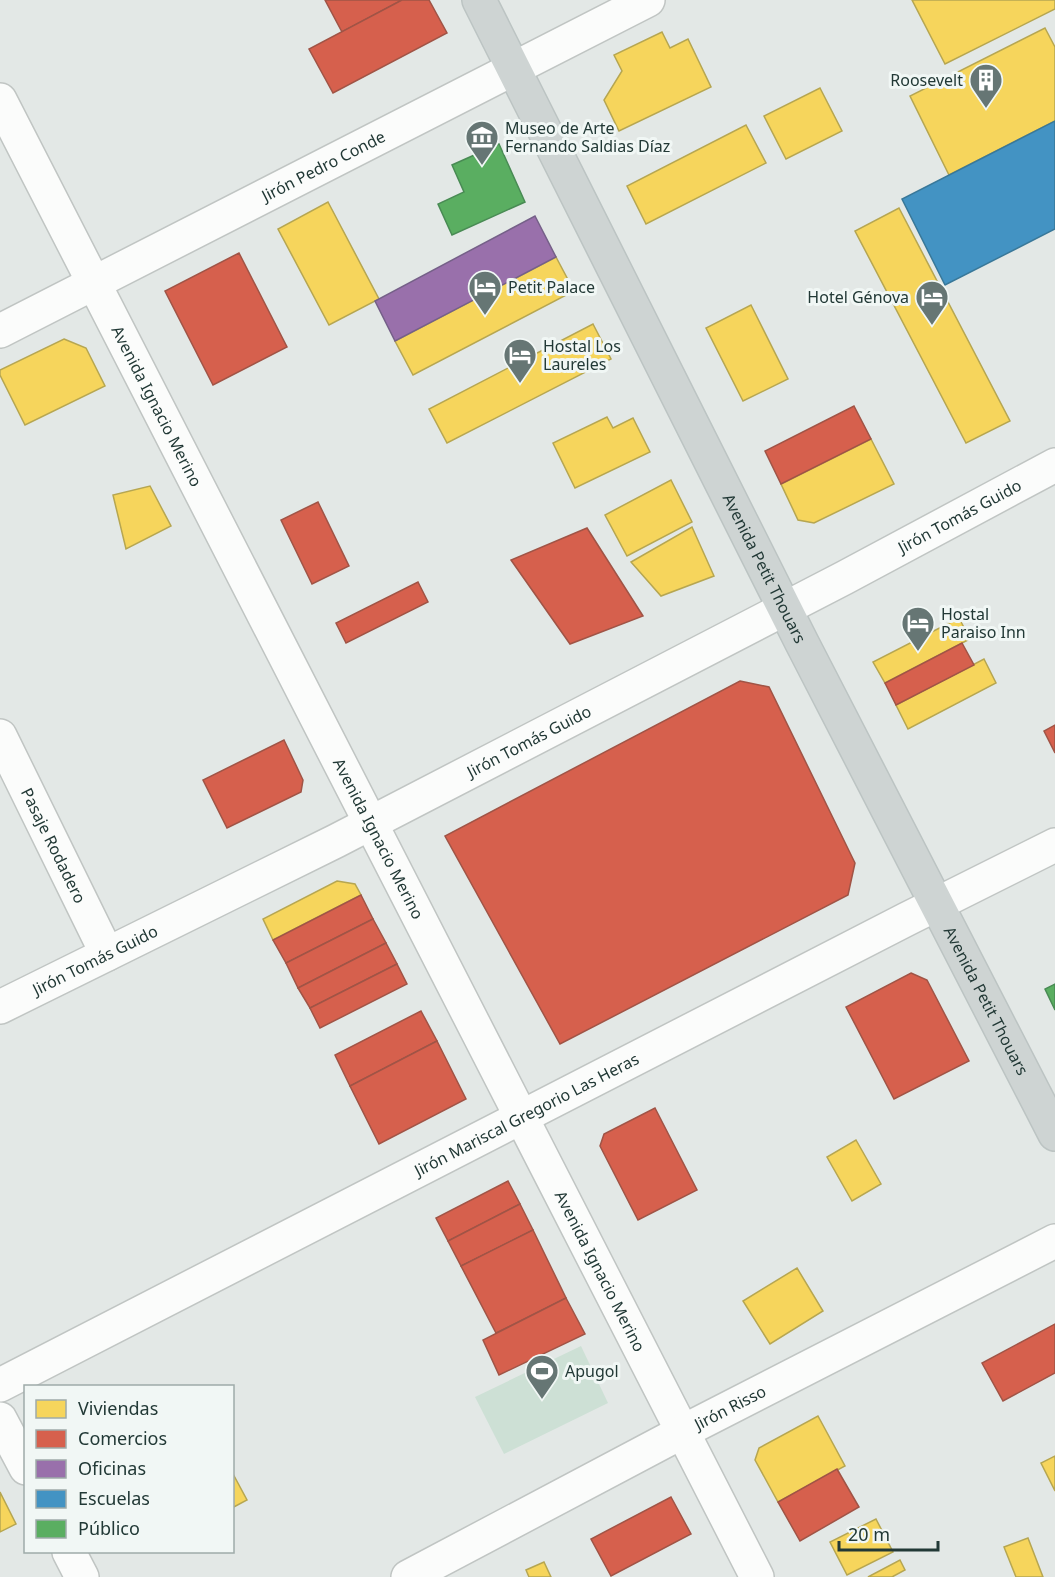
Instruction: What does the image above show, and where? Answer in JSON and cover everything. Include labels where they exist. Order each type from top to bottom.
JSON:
[{"type":"main road","name":"Avenida Petit Thouars","points":[[479,0],[785,609],[1055,1134]]},
{"type":"street","name":"Jirón Pedro Conde","points":[[0,332],[648,0]]},
{"type":"street","name":"Avenida Ignacio Merino","points":[[0,100],[757,1577]]},
{"type":"street","name":"Jirón Tomás Guido","points":[[0,1007],[336,841],[785,609],[1055,465]]},
{"type":"street","name":"Pasaje Rodadero","points":[[0,736],[107,954]]},
{"type":"street","name":"Jirón Mariscal Gregorio Las Heras","points":[[0,1384],[1055,845]]},
{"type":"street","name":"Jirón Risso","points":[[408,1577],[682,1432],[1055,1240]]},
{"type":"street","points":[[0,1419],[24,1464]]},
{"type":"street","points":[[70,1553],[82,1577]]},
{"type":"green space","name":"Apugol","points":[[581,1346],[608,1403],[504,1454],[475,1397]]},
{"type":"building: Viviendas","points":[[912,0],[1055,0],[1055,9],[945,64]]},
{"type":"building: Viviendas","name":"Roosevelt","points":[[1045,28],[1055,47],[1055,121],[949,175],[910,96]]},
{"type":"building: Viviendas","points":[[662,32],[670,48],[688,39],[711,87],[619,131],[604,100],[622,71],[614,55]]},
{"type":"building: Viviendas","points":[[820,88],[842,131],[786,159],[764,116]]},
{"type":"building: Viviendas","points":[[746,125],[766,163],[646,224],[627,186]]},
{"type":"building: Viviendas","points":[[328,202],[379,299],[329,325],[278,229]]},
{"type":"building: Viviendas","name":"Hotel Génova","points":[[899,208],[1010,421],[966,443],[855,231]]},
{"type":"building: Viviendas","name":"Petit Palace","points":[[556,257],[574,291],[413,375],[395,341]]},
{"type":"building: Viviendas","points":[[751,305],[788,379],[743,401],[706,328]]},
{"type":"building: Viviendas","name":"Hostal Los Laureles","points":[[593,324],[611,359],[447,443],[429,409]]},
{"type":"building: Viviendas","points":[[64,339],[86,348],[105,386],[25,425],[0,375],[0,370]]},
{"type":"building: Viviendas","points":[[607,417],[613,428],[633,418],[650,452],[575,488],[553,443]]},
{"type":"building: Viviendas","points":[[871,439],[894,484],[814,523],[798,520],[781,484]]},
{"type":"building: Viviendas","points":[[671,480],[692,522],[627,556],[605,515]]},
{"type":"building: Viviendas","points":[[150,486],[171,526],[126,549],[113,495]]},
{"type":"building: Viviendas","points":[[692,527],[714,576],[661,596],[631,562]]},
{"type":"building: Viviendas","name":"Hostal Paraiso Inn","points":[[959,618],[970,639],[885,683],[873,662]]},
{"type":"building: Viviendas","points":[[984,659],[996,683],[908,729],[896,705]]},
{"type":"building: Viviendas","points":[[337,881],[355,884],[361,895],[273,940],[263,919]]},
{"type":"building: Viviendas","points":[[856,1140],[881,1184],[852,1201],[827,1157]]},
{"type":"building: Viviendas","points":[[797,1268],[823,1311],[770,1344],[743,1301]]},
{"type":"building: Viviendas","points":[[818,1416],[845,1466],[778,1502],[755,1460],[759,1448]]},
{"type":"building: Viviendas","points":[[1055,1456],[1055,1491],[1041,1463]]},
{"type":"building: Viviendas","points":[[234,1476],[247,1500],[234,1507]]},
{"type":"building: Viviendas","points":[[0,1492],[16,1524],[0,1532]]},
{"type":"building: Viviendas","points":[[876,1519],[893,1552],[847,1575],[830,1542]]},
{"type":"building: Viviendas","points":[[1028,1538],[1043,1577],[1016,1577],[1004,1547]]},
{"type":"building: Viviendas","points":[[900,1560],[905,1570],[892,1577],[868,1577]]},
{"type":"building: Viviendas","points":[[544,1562],[551,1577],[529,1577],[526,1570]]},
{"type":"building: Comercios","points":[[325,0],[402,0],[342,32]]},
{"type":"building: Comercios","points":[[402,0],[429,0],[447,33],[333,93],[309,49]]},
{"type":"building: Comercios","points":[[239,253],[287,347],[213,385],[165,291]]},
{"type":"building: Comercios","points":[[854,406],[871,439],[781,484],[765,451]]},
{"type":"building: Comercios","points":[[318,502],[349,566],[312,584],[281,520]]},
{"type":"building: Comercios","points":[[587,528],[643,616],[570,644],[511,560]]},
{"type":"building: Comercios","points":[[418,582],[428,602],[346,643],[336,623]]},
{"type":"building: Comercios","points":[[962,643],[974,665],[896,705],[885,683]]},
{"type":"building: Comercios","points":[[740,681],[769,687],[855,863],[848,895],[560,1044],[445,836]]},
{"type":"building: Comercios","points":[[1055,725],[1055,753],[1044,731]]},
{"type":"building: Comercios","points":[[284,740],[303,780],[301,792],[227,828],[203,780]]},
{"type":"building: Comercios","points":[[361,895],[373,919],[286,963],[273,940]]},
{"type":"building: Comercios","points":[[373,919],[386,943],[298,988],[286,963]]},
{"type":"building: Comercios","points":[[386,943],[397,964],[310,1008],[298,988]]},
{"type":"building: Comercios","points":[[397,964],[407,984],[320,1028],[310,1008]]},
{"type":"building: Comercios","points":[[911,973],[927,980],[969,1061],[894,1099],[846,1007]]},
{"type":"building: Comercios","points":[[421,1011],[437,1041],[350,1086],[335,1055]]},
{"type":"building: Comercios","points":[[437,1041],[466,1099],[379,1144],[350,1086]]},
{"type":"building: Comercios","points":[[655,1108],[697,1190],[638,1220],[600,1146],[604,1134]]},
{"type":"building: Comercios","points":[[508,1181],[520,1204],[448,1241],[436,1218]]},
{"type":"building: Comercios","points":[[520,1204],[533,1230],[461,1266],[448,1241]]},
{"type":"building: Comercios","points":[[533,1230],[566,1298],[496,1333],[461,1266]]},
{"type":"building: Comercios","points":[[566,1298],[585,1334],[499,1375],[483,1340]]},
{"type":"building: Comercios","points":[[1055,1324],[1055,1373],[1003,1401],[982,1363]]},
{"type":"building: Comercios","points":[[837,1469],[859,1507],[800,1541],[778,1502]]},
{"type":"building: Comercios","points":[[671,1497],[691,1534],[611,1576],[591,1539]]},
{"type":"building: Oficinas","points":[[535,216],[556,257],[395,341],[375,301]]},
{"type":"building: Escuelas","points":[[1055,121],[1055,229],[945,285],[902,199]]},
{"type":"building: Público","points":[[499,144],[525,202],[452,235],[438,204],[464,192],[452,165]]},
{"type":"building: Público","points":[[1055,984],[1055,1010],[1045,989]]},
{"type":"place","name":"Roosevelt","points":[[986,109]]},
{"type":"place","name":"Museo de Arte Fernando Saldias Díaz","points":[[482,166]]},
{"type":"place","name":"Petit Palace","points":[[485,316]]},
{"type":"place","name":"Hotel Génova","points":[[932,326]]},
{"type":"place","name":"Hostal Los Laureles","points":[[520,384]]},
{"type":"place","name":"Hostal Paraiso Inn","points":[[918,652]]},
{"type":"place","name":"Apugol","points":[[542,1400]]}]
